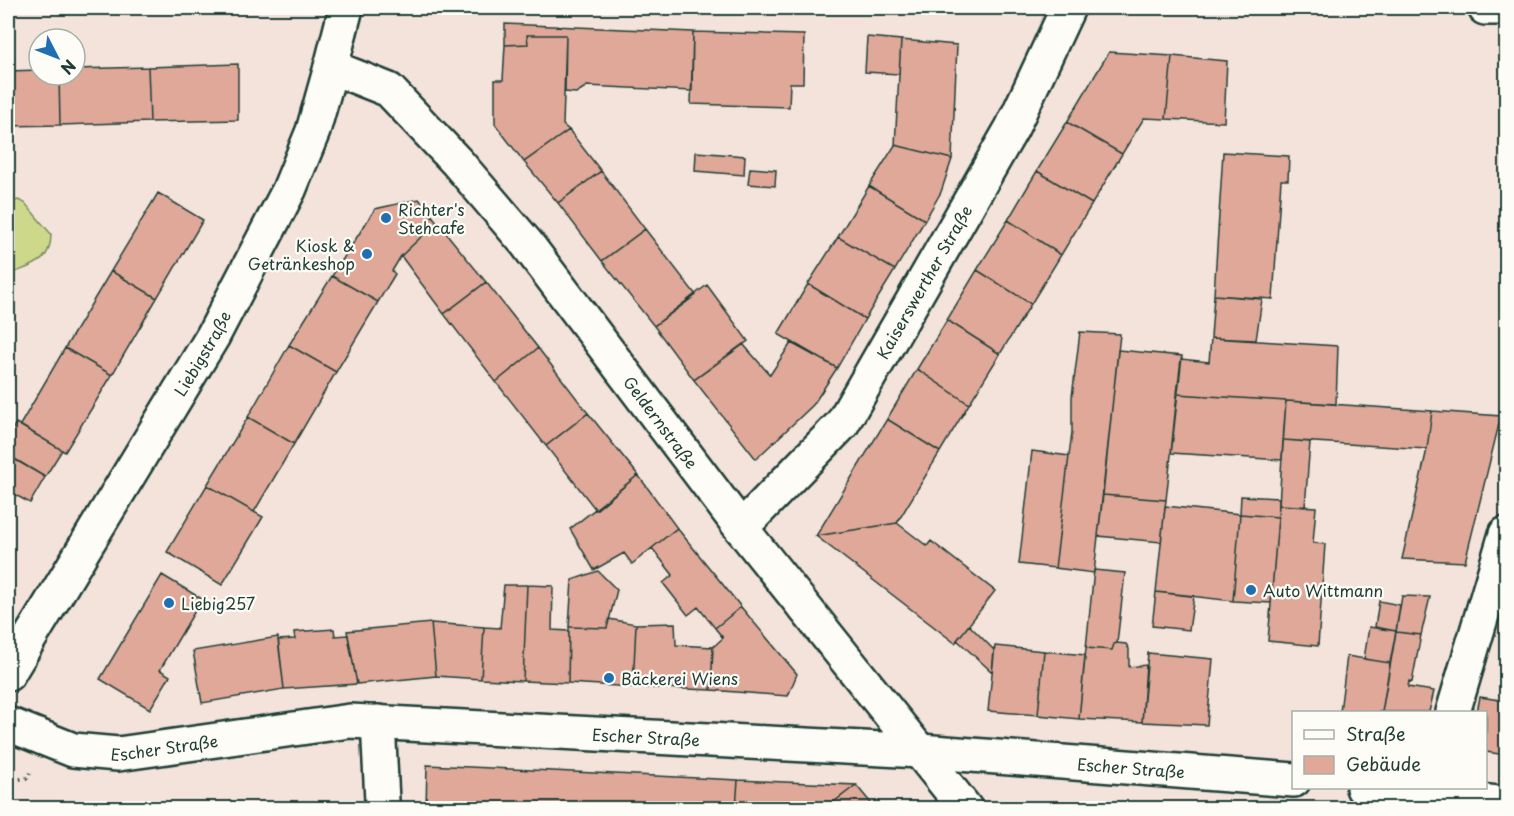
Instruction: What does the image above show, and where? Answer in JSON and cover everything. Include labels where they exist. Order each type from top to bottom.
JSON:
[{"type":"street","name":"Liebigstraße","points":[[8,674],[213,336],[289,190],[313,131],[346,8]]},
{"type":"street","name":"Kaiserswerther Straße","points":[[741,528],[842,424],[1012,128],[1068,8]]},
{"type":"street","points":[[1485,8],[1506,8]]},
{"type":"street","name":"Geldernstraße","points":[[332,67],[389,90],[457,162],[527,244],[741,528],[964,808]]},
{"type":"street","points":[[1453,711],[1506,534]]},
{"type":"street","name":"Escher Straße","points":[[8,724],[73,750],[118,754],[350,721],[920,751],[1292,780]]},
{"type":"street","points":[[378,722],[382,801]]},
{"type":"street","points":[[1380,789],[1431,792],[1506,804]]},
{"type":"green space","points":[[18,200],[25,203],[51,234],[50,244],[44,258],[32,266],[8,275],[8,203]]},
{"type":"building","points":[[505,24],[693,32],[692,91],[587,86],[576,93],[565,92],[566,35],[527,35],[528,44],[505,45]]},
{"type":"building","points":[[693,32],[804,35],[803,83],[790,83],[789,107],[691,104]]},
{"type":"building","points":[[527,35],[566,35],[563,125],[569,130],[524,162],[495,124],[495,80],[503,80],[505,45],[528,44]]},
{"type":"building","points":[[867,37],[901,40],[899,74],[865,72]]},
{"type":"building","points":[[901,40],[957,45],[952,159],[895,145]]},
{"type":"building","points":[[1109,52],[1172,56],[1166,119],[1144,118],[1122,154],[1067,122]]},
{"type":"building","points":[[1172,56],[1227,61],[1224,122],[1166,119]]},
{"type":"building","points":[[238,64],[238,120],[150,122],[148,67]]},
{"type":"building","points":[[148,67],[150,122],[60,125],[59,87],[87,87],[87,69]]},
{"type":"building","points":[[27,70],[27,87],[59,87],[60,125],[8,126],[8,71]]},
{"type":"building","points":[[1067,122],[1122,154],[1092,204],[1037,171]]},
{"type":"building","points":[[569,130],[601,171],[558,203],[524,162]]},
{"type":"building","points":[[895,145],[952,159],[941,192],[925,220],[869,186]]},
{"type":"building","points":[[696,152],[745,156],[744,175],[695,171]]},
{"type":"building","points":[[1223,152],[1289,156],[1288,180],[1281,180],[1273,299],[1214,295]]},
{"type":"building","points":[[750,168],[776,170],[775,186],[748,184]]},
{"type":"building","points":[[601,171],[645,229],[602,261],[558,203]]},
{"type":"building","points":[[1037,171],[1092,204],[1061,255],[1008,220]]},
{"type":"building","points":[[869,186],[925,220],[895,270],[838,237]]},
{"type":"building","points":[[158,193],[203,220],[157,298],[111,271]]},
{"type":"building","points":[[419,199],[437,222],[401,256],[392,271],[395,274],[378,302],[332,276],[375,209]]},
{"type":"building","points":[[1008,220],[1061,255],[1031,304],[977,270]]},
{"type":"building","points":[[437,222],[486,282],[444,314],[401,256]]},
{"type":"building","points":[[645,229],[696,295],[654,326],[602,261]]},
{"type":"building","points":[[838,237],[895,270],[865,319],[808,284]]},
{"type":"building","points":[[977,270],[1031,304],[1000,354],[947,320]]},
{"type":"building","points":[[111,271],[157,298],[112,375],[65,348]]},
{"type":"building","points":[[332,276],[378,302],[336,372],[289,345]]},
{"type":"building","points":[[486,282],[538,348],[496,382],[444,314]]},
{"type":"building","points":[[808,284],[865,319],[837,368],[778,334]]},
{"type":"building","points":[[707,285],[748,341],[694,380],[654,326]]},
{"type":"building","points":[[1214,295],[1262,299],[1256,340],[1211,338]]},
{"type":"building","points":[[947,320],[1000,354],[969,404],[917,369]]},
{"type":"building","points":[[1080,332],[1120,334],[1094,573],[1055,568],[1072,432],[1072,397]]},
{"type":"building","points":[[1211,338],[1338,346],[1336,404],[1177,394],[1181,359],[1209,362]]},
{"type":"building","points":[[791,343],[837,368],[813,405],[756,459],[694,380],[743,344],[770,375]]},
{"type":"building","points":[[289,345],[336,372],[294,444],[248,417]]},
{"type":"building","points":[[65,348],[112,375],[65,452],[20,425]]},
{"type":"building","points":[[538,348],[588,413],[546,446],[496,382]]},
{"type":"building","points":[[1118,350],[1182,356],[1166,500],[1103,495]]},
{"type":"building","points":[[917,369],[969,404],[940,452],[887,419]]},
{"type":"building","points":[[1177,394],[1286,401],[1282,460],[1171,453]]},
{"type":"building","points":[[1286,401],[1432,411],[1427,449],[1283,440]]},
{"type":"building","points":[[1432,411],[1501,416],[1465,562],[1402,559],[1427,449]]},
{"type":"building","points":[[588,413],[638,475],[596,510],[546,446]]},
{"type":"building","points":[[248,417],[294,444],[254,512],[207,485]]},
{"type":"building","points":[[887,419],[940,452],[897,523],[816,536]]},
{"type":"building","points":[[16,423],[62,450],[45,477],[8,455],[8,437]]},
{"type":"building","points":[[1283,440],[1310,442],[1305,507],[1279,505]]},
{"type":"building","points":[[1032,451],[1069,456],[1055,568],[1019,564]]},
{"type":"building","points":[[14,459],[45,477],[30,503],[8,491],[8,470]]},
{"type":"building","points":[[638,475],[677,528],[632,564],[624,553],[594,570],[570,529]]},
{"type":"building","points":[[207,485],[263,517],[222,585],[167,552]]},
{"type":"building","points":[[1103,495],[1166,500],[1161,542],[1098,536]]},
{"type":"building","points":[[1241,496],[1279,498],[1278,517],[1240,514]]},
{"type":"building","points":[[1279,505],[1316,507],[1313,543],[1325,544],[1318,646],[1268,641]]},
{"type":"building","points":[[1165,506],[1240,514],[1233,601],[1156,592]]},
{"type":"building","points":[[1240,514],[1278,517],[1271,603],[1233,601]]},
{"type":"building","points":[[897,523],[927,546],[931,541],[995,591],[955,643],[816,536]]},
{"type":"building","points":[[677,528],[741,607],[715,628],[698,607],[688,615],[663,583],[673,575],[652,548]]},
{"type":"building","points":[[1094,570],[1125,573],[1117,643],[1114,644],[1112,650],[1086,648]]},
{"type":"building","points":[[598,571],[617,590],[607,628],[569,627],[572,580]]},
{"type":"building","points":[[162,575],[202,599],[160,670],[170,676],[150,709],[100,679]]},
{"type":"building","points":[[504,585],[527,585],[523,681],[481,679],[484,627],[500,628]]},
{"type":"building","points":[[527,585],[553,586],[552,630],[569,631],[568,683],[523,681]]},
{"type":"building","points":[[1156,592],[1194,596],[1189,630],[1152,626]]},
{"type":"building","points":[[1402,596],[1430,597],[1421,635],[1396,632]]},
{"type":"building","points":[[1379,601],[1400,605],[1396,631],[1375,627]]},
{"type":"building","points":[[741,607],[797,674],[788,696],[711,690],[713,647],[723,638],[715,628]]},
{"type":"building","points":[[609,619],[636,624],[633,687],[568,683],[569,627],[607,628]]},
{"type":"building","points":[[431,623],[436,676],[357,684],[347,631]]},
{"type":"building","points":[[431,623],[484,627],[481,679],[436,676]]},
{"type":"building","points":[[675,623],[676,645],[713,647],[711,690],[633,687],[636,624]]},
{"type":"building","points":[[969,625],[994,650],[992,672],[957,640]]},
{"type":"building","points":[[1369,627],[1396,631],[1390,663],[1364,659]]},
{"type":"building","points":[[334,629],[335,636],[348,635],[357,684],[284,689],[278,640],[295,639],[294,632]]},
{"type":"building","points":[[1396,632],[1421,635],[1412,682],[1409,681],[1408,687],[1434,691],[1429,711],[1382,711]]},
{"type":"building","points":[[278,637],[284,689],[202,703],[193,651]]},
{"type":"building","points":[[1114,644],[1126,644],[1129,649],[1129,667],[1146,665],[1142,722],[1079,719],[1086,648],[1112,650]]},
{"type":"building","points":[[995,646],[1044,651],[1038,715],[988,711]]},
{"type":"building","points":[[1044,651],[1085,655],[1079,719],[1038,715]]},
{"type":"building","points":[[1148,653],[1213,659],[1207,725],[1142,722]]},
{"type":"building","points":[[1347,656],[1390,663],[1382,711],[1340,711]]},
{"type":"building","points":[[1480,697],[1506,701],[1506,755],[1487,752],[1487,711],[1477,711]]},
{"type":"building","points":[[427,765],[738,780],[736,808],[426,808]]},
{"type":"building","points":[[738,780],[856,785],[826,808],[736,808]]},
{"type":"building","points":[[856,785],[875,808],[826,808]]},
{"type":"place","name":"Richter's Stehcafe","points":[[386,218]]},
{"type":"place","name":"Kiosk & Getränkeshop","points":[[367,254]]},
{"type":"place","name":"Auto Wittmann","points":[[1251,590]]},
{"type":"place","name":"Liebig257","points":[[169,603]]},
{"type":"place","name":"Bäckerei Wiens","points":[[609,678]]}]
